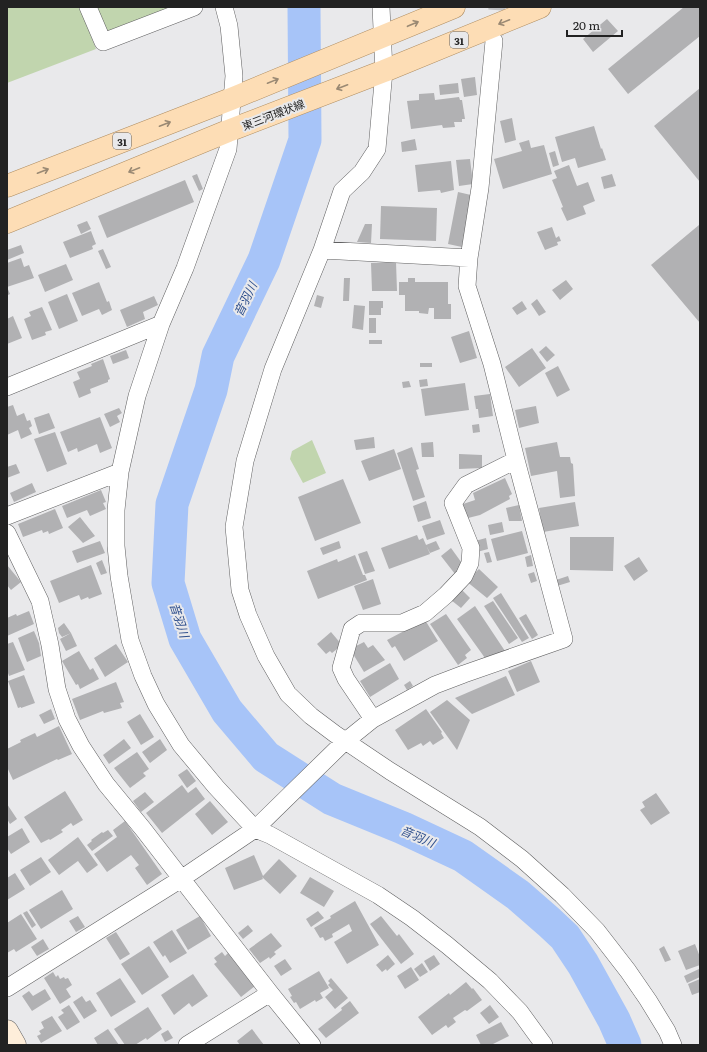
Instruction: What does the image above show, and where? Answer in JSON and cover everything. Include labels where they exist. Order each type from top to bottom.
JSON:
[{"type":"main road","name":"31","points":[[7,186],[234,97],[454,7]]},
{"type":"main road","name":"東三河環状線","points":[[7,222],[540,7]]},
{"type":"street","points":[[88,7],[103,42],[194,7]]},
{"type":"street","points":[[224,7],[229,26],[234,76],[232,130],[228,149],[185,268],[161,324],[137,396],[120,472],[116,510],[116,546],[124,614],[130,640],[143,676],[156,704],[181,745],[216,787],[257,826],[270,835],[378,895],[412,918],[490,981],[520,1012],[544,1045]]},
{"type":"street","points":[[381,7],[381,72],[377,149],[362,172],[342,191],[322,250],[273,369],[245,461],[234,527],[240,590],[248,615],[266,656],[288,694],[311,716],[344,742],[480,827],[522,859],[562,895],[596,931],[628,970],[667,1031],[673,1045]]},
{"type":"street","points":[[7,988],[181,879],[257,826],[344,742],[373,719],[435,685],[564,639],[492,364],[467,286],[469,258],[480,188],[494,41]]},
{"type":"street","points":[[322,250],[469,258]]},
{"type":"street","points":[[7,387],[161,324]]},
{"type":"street","points":[[373,719],[346,679],[341,668],[352,629],[360,623],[402,623],[425,613],[446,596],[464,576],[470,563],[471,548],[453,503],[466,485],[516,460]]},
{"type":"street","points":[[7,516],[120,472]]},
{"type":"street","points":[[7,532],[40,601],[50,645],[56,689],[67,719],[81,746],[106,784],[312,1045]]},
{"type":"street","points":[[187,1045],[270,993]]},
{"type":"street","points":[[7,1030],[15,1045]]},
{"type":"green space","points":[[7,7],[80,7],[96,49],[7,83]]},
{"type":"green space","points":[[94,7],[176,7],[110,34],[103,30]]},
{"type":"green space","points":[[312,440],[326,473],[303,483],[290,459],[292,451]]},
{"type":"building","points":[[684,7],[700,7],[700,36],[628,94],[608,69]]},
{"type":"building","points":[[607,19],[618,31],[593,52],[583,39]]},
{"type":"building","points":[[475,77],[477,95],[464,97],[461,79]]},
{"type":"building","points":[[458,83],[459,93],[440,95],[439,85]]},
{"type":"building","points":[[700,88],[700,182],[654,126]]},
{"type":"building","points":[[434,93],[435,100],[459,97],[460,100],[462,100],[465,119],[462,119],[462,122],[454,122],[455,127],[443,128],[442,125],[411,129],[407,101],[419,100],[419,94]]},
{"type":"building","points":[[512,118],[516,140],[505,143],[500,121]]},
{"type":"building","points":[[594,126],[606,160],[578,168],[575,158],[562,162],[555,137]]},
{"type":"building","points":[[415,139],[417,150],[402,152],[401,142]]},
{"type":"building","points":[[529,140],[531,148],[544,145],[552,174],[503,189],[494,159],[522,151],[519,143]]},
{"type":"building","points":[[555,151],[559,165],[553,167],[549,153]]},
{"type":"building","points":[[470,159],[473,184],[459,186],[456,160]]},
{"type":"building","points":[[451,161],[454,190],[441,193],[440,190],[418,192],[415,165]]},
{"type":"building","points":[[569,165],[577,186],[588,182],[595,201],[583,206],[586,214],[567,221],[552,180],[557,178],[554,171]]},
{"type":"building","points":[[197,174],[203,189],[199,191],[192,176]]},
{"type":"building","points":[[612,174],[616,186],[604,189],[601,177]]},
{"type":"building","points":[[185,180],[194,202],[107,238],[98,216]]},
{"type":"building","points":[[458,192],[471,195],[462,247],[448,244]]},
{"type":"building","points":[[381,206],[437,208],[436,241],[380,239]]},
{"type":"building","points":[[87,221],[91,229],[81,234],[77,225]]},
{"type":"building","points":[[365,224],[372,224],[371,243],[357,242]]},
{"type":"building","points":[[699,225],[700,226],[700,323],[651,265]]},
{"type":"building","points":[[552,227],[556,238],[559,236],[561,241],[557,242],[558,245],[545,250],[537,232]]},
{"type":"building","points":[[91,231],[96,244],[92,246],[93,249],[70,258],[63,242]]},
{"type":"building","points":[[21,245],[24,253],[7,260],[7,250]]},
{"type":"building","points":[[103,249],[111,267],[106,269],[98,251]]},
{"type":"building","points":[[21,258],[24,267],[29,265],[34,278],[7,287],[7,263]]},
{"type":"building","points":[[396,262],[397,291],[372,291],[371,263]]},
{"type":"building","points":[[66,264],[73,280],[45,292],[38,275]]},
{"type":"building","points":[[344,278],[350,278],[349,301],[343,301]]},
{"type":"building","points":[[408,278],[415,278],[415,282],[448,282],[448,304],[451,304],[451,319],[434,319],[434,308],[429,308],[428,314],[419,313],[419,311],[405,311],[405,295],[399,295],[399,282],[408,282]]},
{"type":"building","points":[[566,280],[573,289],[560,300],[552,290]]},
{"type":"building","points":[[99,282],[112,310],[102,315],[99,309],[82,316],[72,293]]},
{"type":"building","points":[[7,287],[10,294],[8,295],[7,292]]},
{"type":"building","points":[[67,294],[78,321],[59,329],[48,302]]},
{"type":"building","points":[[317,295],[324,297],[321,308],[314,306]]},
{"type":"building","points":[[154,296],[158,305],[143,312],[145,319],[127,327],[120,310]]},
{"type":"building","points":[[537,299],[546,312],[539,316],[531,304]]},
{"type":"building","points":[[369,301],[383,301],[381,315],[369,315]]},
{"type":"building","points":[[522,301],[527,309],[517,315],[512,308]]},
{"type":"building","points":[[354,305],[365,306],[363,330],[352,328]]},
{"type":"building","points":[[42,307],[52,330],[45,332],[46,335],[32,340],[24,319],[31,316],[29,312]]},
{"type":"building","points":[[13,316],[22,338],[7,344],[7,319]]},
{"type":"building","points":[[369,318],[376,318],[376,333],[369,333]]},
{"type":"building","points":[[469,331],[477,358],[460,363],[451,337]]},
{"type":"building","points":[[369,340],[382,340],[382,344],[369,344]]},
{"type":"building","points":[[546,346],[555,355],[547,362],[539,352]]},
{"type":"building","points":[[532,348],[546,368],[519,387],[505,367]]},
{"type":"building","points":[[126,350],[129,358],[113,364],[110,356]]},
{"type":"building","points":[[103,359],[110,379],[108,382],[90,389],[91,393],[79,398],[73,382],[80,379],[77,372],[92,366],[91,364]]},
{"type":"building","points":[[420,363],[432,363],[432,367],[420,367]]},
{"type":"building","points":[[558,366],[570,390],[557,397],[545,373]]},
{"type":"building","points":[[427,379],[428,386],[420,387],[419,380]]},
{"type":"building","points":[[409,381],[411,387],[403,388],[402,382]]},
{"type":"building","points":[[465,383],[469,410],[425,416],[421,389]]},
{"type":"building","points":[[490,394],[493,416],[479,418],[474,396]]},
{"type":"building","points":[[13,405],[17,416],[24,413],[27,421],[30,420],[32,426],[29,428],[32,434],[21,439],[18,430],[7,435],[7,407]]},
{"type":"building","points":[[536,406],[539,423],[519,428],[515,410]]},
{"type":"building","points":[[119,408],[122,413],[117,416],[120,422],[110,427],[104,414]]},
{"type":"building","points":[[49,413],[55,428],[39,434],[34,418]]},
{"type":"building","points":[[100,417],[112,448],[100,453],[97,444],[78,452],[77,448],[68,452],[60,432]]},
{"type":"building","points":[[479,424],[480,432],[473,433],[472,425]]},
{"type":"building","points":[[55,432],[67,464],[47,472],[34,439]]},
{"type":"building","points":[[374,437],[375,448],[356,450],[354,440]]},
{"type":"building","points":[[433,442],[434,457],[422,457],[421,443]]},
{"type":"building","points":[[557,442],[560,457],[570,457],[571,463],[573,464],[575,496],[560,498],[557,471],[531,476],[525,448]]},
{"type":"building","points":[[412,447],[419,469],[416,470],[425,497],[413,501],[397,453]]},
{"type":"building","points":[[394,449],[401,469],[369,481],[361,461]]},
{"type":"building","points":[[459,454],[482,455],[482,468],[459,469]]},
{"type":"building","points":[[16,464],[20,473],[7,478],[7,467]]},
{"type":"building","points":[[505,478],[512,494],[509,496],[510,499],[480,515],[464,519],[460,505],[475,500],[473,493]]},
{"type":"building","points":[[343,479],[361,523],[315,541],[298,497]]},
{"type":"building","points":[[32,483],[36,492],[14,502],[10,493]]},
{"type":"building","points":[[101,490],[106,502],[103,503],[106,509],[90,516],[87,510],[67,518],[62,506]]},
{"type":"building","points":[[426,501],[431,518],[418,522],[413,506]]},
{"type":"building","points":[[575,502],[579,526],[543,532],[539,508]]},
{"type":"building","points":[[519,505],[522,521],[509,521],[506,508]]},
{"type":"building","points":[[55,509],[63,528],[49,534],[48,531],[43,533],[42,530],[23,537],[18,524]]},
{"type":"building","points":[[80,517],[95,536],[83,543],[68,527]]},
{"type":"building","points":[[440,520],[445,534],[427,540],[422,526]]},
{"type":"building","points":[[502,522],[504,532],[490,535],[488,525]]},
{"type":"building","points":[[522,531],[528,553],[497,561],[491,539]]},
{"type":"building","points":[[417,535],[419,540],[423,538],[430,554],[389,569],[381,548]]},
{"type":"building","points":[[570,537],[614,537],[613,571],[570,570]]},
{"type":"building","points":[[486,538],[488,549],[477,552],[475,541]]},
{"type":"building","points":[[100,541],[105,553],[77,563],[72,551]]},
{"type":"building","points":[[339,541],[341,548],[323,555],[320,548]]},
{"type":"building","points":[[436,541],[440,549],[430,553],[426,545]]},
{"type":"building","points":[[451,548],[464,566],[455,574],[441,556]]},
{"type":"building","points":[[367,551],[375,571],[365,574],[358,554]]},
{"type":"building","points":[[489,552],[492,562],[487,563],[484,553]]},
{"type":"building","points":[[355,555],[363,575],[365,575],[367,580],[318,599],[307,571],[337,559],[338,562]]},
{"type":"building","points":[[531,555],[533,566],[527,567],[525,557]]},
{"type":"building","points":[[639,557],[648,571],[634,581],[624,566]]},
{"type":"building","points":[[102,560],[107,573],[101,575],[96,563]]},
{"type":"building","points":[[7,565],[21,582],[11,590],[7,585]]},
{"type":"building","points":[[91,565],[102,594],[89,599],[88,597],[81,600],[79,595],[59,603],[50,581]]},
{"type":"building","points":[[479,569],[498,587],[487,598],[466,581]]},
{"type":"building","points":[[534,572],[537,581],[531,583],[528,574]]},
{"type":"building","points":[[568,576],[570,582],[557,586],[556,580]]},
{"type":"building","points":[[373,579],[381,604],[363,610],[354,586]]},
{"type":"building","points":[[462,590],[470,598],[461,608],[451,600]]},
{"type":"building","points":[[501,593],[529,638],[522,642],[493,598]]},
{"type":"building","points":[[493,601],[518,638],[509,644],[484,606]]},
{"type":"building","points":[[475,606],[505,651],[485,658],[457,619]]},
{"type":"building","points":[[29,611],[34,624],[7,636],[7,618]]},
{"type":"building","points":[[446,614],[471,650],[465,655],[467,658],[458,665],[430,624]]},
{"type":"building","points":[[526,614],[538,635],[532,639],[519,618]]},
{"type":"building","points":[[425,620],[438,641],[404,661],[395,646],[392,648],[387,640]]},
{"type":"building","points":[[64,623],[71,633],[62,637],[58,628]]},
{"type":"building","points":[[34,631],[39,643],[41,656],[27,662],[18,638]]},
{"type":"building","points":[[331,632],[342,645],[332,653],[330,651],[326,654],[317,644]]},
{"type":"building","points":[[71,633],[77,646],[66,651],[60,639]]},
{"type":"building","points":[[13,642],[25,670],[9,676],[7,670],[7,644]]},
{"type":"building","points":[[364,642],[368,648],[373,645],[385,660],[364,672],[350,649]]},
{"type":"building","points":[[116,644],[128,662],[105,677],[94,658]]},
{"type":"building","points":[[79,651],[90,670],[93,668],[99,679],[80,689],[78,684],[76,685],[62,661]]},
{"type":"building","points":[[531,661],[540,682],[517,692],[508,671]]},
{"type":"building","points":[[390,663],[399,679],[370,697],[360,681]]},
{"type":"building","points":[[24,675],[35,703],[18,708],[8,681]]},
{"type":"building","points":[[506,676],[515,695],[472,714],[455,698]]},
{"type":"building","points":[[410,681],[413,686],[407,690],[404,685]]},
{"type":"building","points":[[116,682],[124,702],[120,703],[122,708],[104,713],[103,711],[80,720],[72,699]]},
{"type":"building","points":[[447,700],[470,720],[457,750],[430,712]]},
{"type":"building","points":[[51,709],[55,719],[44,724],[39,715]]},
{"type":"building","points":[[426,709],[442,732],[441,733],[444,738],[433,745],[430,741],[423,746],[421,743],[408,750],[395,730]]},
{"type":"building","points":[[140,714],[154,737],[141,745],[127,722]]},
{"type":"building","points":[[59,726],[72,754],[58,760],[57,759],[13,780],[7,767],[7,749],[21,742],[20,740],[35,733],[37,737]]},
{"type":"building","points":[[124,739],[131,748],[109,764],[103,755]]},
{"type":"building","points":[[160,739],[167,750],[150,763],[142,752]]},
{"type":"building","points":[[137,752],[149,769],[143,773],[146,776],[130,788],[114,768]]},
{"type":"building","points":[[187,769],[196,781],[187,788],[178,775]]},
{"type":"building","points":[[182,785],[188,793],[196,787],[205,799],[162,833],[146,813]]},
{"type":"building","points":[[65,791],[83,820],[73,826],[71,823],[61,830],[63,832],[50,840],[49,839],[41,843],[24,817]]},
{"type":"building","points":[[145,792],[154,802],[141,812],[133,801]]},
{"type":"building","points":[[656,793],[670,813],[651,825],[640,810],[645,807],[642,802]]},
{"type":"building","points":[[210,801],[228,822],[212,835],[195,814]]},
{"type":"building","points":[[7,804],[17,819],[10,824],[7,819]]},
{"type":"building","points":[[125,821],[162,874],[147,885],[135,868],[139,865],[131,855],[107,872],[94,854],[117,837],[113,830]]},
{"type":"building","points":[[22,828],[30,842],[11,854],[7,848],[7,837]]},
{"type":"building","points":[[108,830],[113,836],[92,851],[87,845],[102,832],[103,833]]},
{"type":"building","points":[[78,837],[98,865],[87,873],[78,861],[59,875],[48,860]]},
{"type":"building","points":[[254,855],[263,876],[279,859],[297,876],[280,894],[262,877],[263,879],[234,890],[225,868]]},
{"type":"building","points":[[41,857],[51,872],[30,886],[20,870]]},
{"type":"building","points":[[15,873],[25,889],[7,900],[7,878]]},
{"type":"building","points":[[310,877],[334,891],[324,907],[300,893]]},
{"type":"building","points":[[62,890],[73,909],[41,929],[29,910]]},
{"type":"building","points":[[355,901],[379,945],[347,964],[334,942],[352,931],[349,924],[332,934],[333,937],[325,941],[323,937],[320,938],[314,928],[331,918],[330,916]]},
{"type":"building","points":[[27,911],[36,925],[32,928],[23,913]]},
{"type":"building","points":[[318,911],[324,918],[311,927],[306,919]]},
{"type":"building","points":[[21,914],[37,939],[16,952],[14,949],[7,953],[7,923]]},
{"type":"building","points":[[78,916],[85,927],[76,932],[69,921]]},
{"type":"building","points":[[200,916],[211,936],[188,950],[176,930]]},
{"type":"building","points":[[381,916],[397,936],[399,934],[414,954],[401,964],[370,924]]},
{"type":"building","points":[[248,925],[253,931],[243,939],[238,933]]},
{"type":"building","points":[[172,930],[187,953],[170,963],[165,955],[163,957],[153,942]]},
{"type":"building","points":[[116,932],[130,954],[120,960],[106,938]]},
{"type":"building","points":[[271,933],[282,946],[274,952],[276,954],[270,959],[269,957],[260,963],[249,949]]},
{"type":"building","points":[[43,939],[49,949],[37,956],[31,947]]},
{"type":"building","points":[[695,944],[700,957],[700,965],[686,970],[678,951]]},
{"type":"building","points":[[149,946],[169,977],[142,995],[121,964]]},
{"type":"building","points":[[664,946],[671,960],[665,962],[659,949]]},
{"type":"building","points":[[222,952],[225,956],[228,953],[255,986],[241,997],[214,964],[217,962],[214,958]]},
{"type":"building","points":[[388,955],[395,964],[387,971],[386,969],[382,972],[376,965]]},
{"type":"building","points":[[434,955],[440,964],[430,971],[424,961]]},
{"type":"building","points":[[285,959],[292,969],[281,976],[274,966]]},
{"type":"building","points":[[422,963],[428,972],[420,977],[414,969]]},
{"type":"building","points":[[411,967],[419,980],[405,989],[397,976]]},
{"type":"building","points":[[699,969],[700,977],[687,983],[684,976]]},
{"type":"building","points":[[319,971],[329,988],[320,993],[323,998],[316,1002],[315,1000],[300,1009],[296,1002],[294,1003],[290,997],[292,996],[288,989]]},
{"type":"building","points":[[53,972],[56,977],[58,975],[60,979],[64,977],[65,979],[68,978],[72,985],[66,989],[71,997],[60,1004],[44,978]]},
{"type":"building","points":[[193,974],[208,996],[192,1007],[189,1003],[174,1015],[161,995]]},
{"type":"building","points":[[120,978],[136,1002],[111,1017],[96,993]]},
{"type":"building","points":[[331,978],[348,998],[335,1009],[325,997],[333,990],[328,985],[330,983],[328,981]]},
{"type":"building","points":[[700,979],[700,992],[692,995],[688,984]]},
{"type":"building","points":[[466,982],[472,989],[473,988],[482,1000],[467,1011],[465,1010],[453,1018],[456,1022],[448,1028],[446,1025],[432,1035],[418,1017]]},
{"type":"building","points":[[45,989],[51,999],[32,1011],[22,996],[29,991],[33,996]]},
{"type":"building","points":[[82,996],[86,1002],[90,1000],[97,1011],[84,1019],[73,1002]]},
{"type":"building","points":[[350,1001],[359,1013],[326,1038],[318,1029],[342,1010],[341,1008]]},
{"type":"building","points":[[69,1005],[80,1022],[67,1030],[58,1017],[64,1013],[61,1010]]},
{"type":"building","points":[[490,1005],[499,1017],[489,1024],[480,1013]]},
{"type":"building","points":[[148,1007],[162,1029],[147,1040],[146,1038],[135,1045],[125,1045],[114,1029]]},
{"type":"building","points":[[52,1016],[62,1031],[41,1043],[37,1036],[41,1034],[39,1031],[44,1028],[41,1022]]},
{"type":"building","points":[[501,1022],[509,1036],[491,1045],[481,1045],[476,1035]]},
{"type":"building","points":[[108,1029],[119,1045],[98,1045],[94,1038]]},
{"type":"building","points":[[252,1029],[264,1045],[240,1045],[237,1041]]},
{"type":"building","points":[[168,1030],[173,1038],[165,1042],[161,1034]]},
{"type":"waterway","name":"音羽川","points":[[304,7],[305,140],[264,260],[218,356],[211,390],[172,504],[168,583],[185,639],[227,711],[266,757],[332,799],[403,828],[463,856],[518,895],[549,922],[565,937],[583,964],[614,1020],[625,1045]]},
{"type":"tunnel","points":[[495,35],[497,7]]}]
